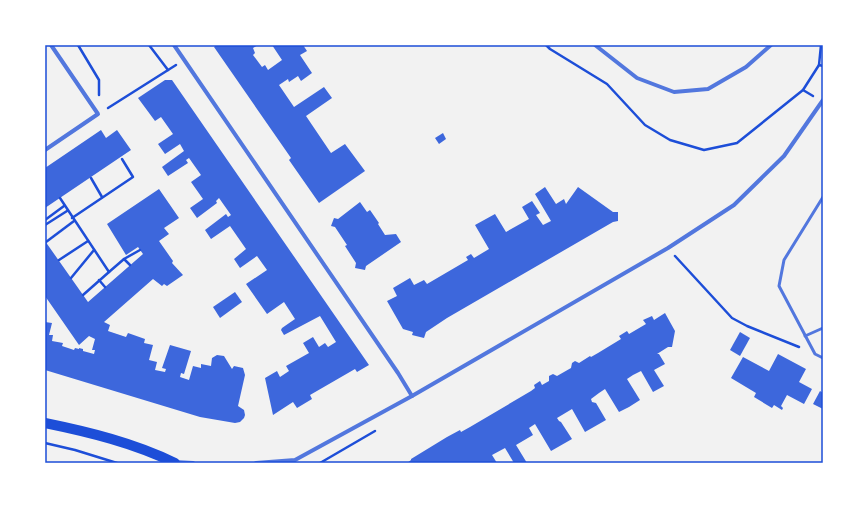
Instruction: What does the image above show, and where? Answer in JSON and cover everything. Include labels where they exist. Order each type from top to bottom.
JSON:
[{"type":"main road","points":[[45,422],[86,431],[140,448],[174,463]]},
{"type":"street","points":[[45,150],[98,114],[51,45]]},
{"type":"street","points":[[174,45],[398,373],[412,396]]},
{"type":"street","points":[[595,45],[637,78],[674,92],[708,89],[746,67],[771,45]]},
{"type":"street","points":[[256,463],[295,461],[412,396],[668,248],[734,205],[784,156],[823,100]]},
{"type":"street","points":[[174,463],[193,463]]},
{"type":"lane","points":[[823,197],[784,260],[779,286],[815,354],[823,358]]},
{"type":"lane","points":[[805,336],[823,328]]},
{"type":"path","points":[[78,45],[99,80],[98,114]]},
{"type":"path","points":[[149,45],[168,71]]},
{"type":"path","points":[[546,45],[550,49],[607,84],[645,125],[670,140],[704,150],[737,143],[803,90],[819,65],[821,45]]},
{"type":"path","points":[[819,65],[823,66]]},
{"type":"path","points":[[118,102],[163,74]]},
{"type":"path","points":[[46,242],[102,197],[133,177],[122,159]]},
{"type":"path","points":[[91,178],[102,197]]},
{"type":"path","points":[[60,198],[67,211],[109,272]]},
{"type":"path","points":[[45,220],[64,206]]},
{"type":"path","points":[[45,225],[67,211]]},
{"type":"path","points":[[59,260],[88,241]]},
{"type":"path","points":[[668,248],[732,318],[747,326],[815,354]]},
{"type":"path","points":[[71,278],[94,250]]},
{"type":"path","points":[[83,295],[98,280],[124,259],[140,250]]},
{"type":"path","points":[[124,259],[130,266]]},
{"type":"path","points":[[98,280],[105,287]]},
{"type":"path","points":[[45,444],[75,450],[117,463]]},
{"type":"building","points":[[216,45],[258,45],[253,48],[255,53],[253,55],[262,67],[265,65],[268,70],[282,60],[272,45],[303,45],[307,51],[300,55],[312,73],[301,81],[298,76],[289,82],[288,79],[279,85],[294,107],[324,87],[332,98],[306,116],[331,153],[345,144],[365,171],[319,203],[289,160],[291,158],[214,47]]},
{"type":"building","points":[[165,80],[172,80],[369,365],[357,372],[355,369],[310,395],[312,399],[297,408],[293,402],[273,415],[265,378],[277,371],[280,377],[289,371],[286,366],[309,353],[303,343],[313,337],[319,347],[325,343],[328,347],[336,342],[320,316],[284,335],[281,330],[282,328],[295,319],[284,302],[267,314],[246,284],[267,270],[257,256],[240,268],[234,259],[246,249],[230,226],[211,239],[205,230],[226,214],[228,217],[231,215],[219,198],[216,201],[217,203],[197,218],[190,208],[203,199],[191,182],[201,175],[189,158],[186,160],[188,163],[168,176],[162,167],[184,151],[180,144],[165,154],[158,144],[173,134],[161,117],[155,121],[138,98]]},
{"type":"building","points":[[101,130],[106,138],[117,130],[131,150],[45,208],[45,168]]},
{"type":"building","points":[[443,133],[446,139],[439,144],[435,138]]},
{"type":"building","points":[[545,187],[556,204],[564,199],[566,204],[578,187],[613,212],[618,212],[618,221],[613,222],[447,318],[426,332],[424,338],[412,335],[413,332],[403,329],[387,301],[397,296],[393,288],[410,278],[414,285],[424,280],[427,284],[468,260],[466,257],[471,254],[474,258],[489,249],[475,225],[495,214],[506,232],[529,219],[522,207],[532,201],[540,213],[536,215],[543,225],[551,221],[535,194]]},
{"type":"building","points":[[159,189],[179,218],[164,228],[169,234],[159,241],[173,261],[172,263],[183,275],[167,286],[164,284],[162,286],[153,279],[104,322],[110,325],[108,331],[126,337],[128,333],[145,339],[144,343],[153,345],[149,360],[157,362],[155,370],[165,372],[166,369],[162,368],[170,345],[191,351],[184,374],[181,373],[180,377],[189,380],[193,366],[201,368],[201,364],[211,366],[212,358],[217,355],[224,356],[232,369],[234,366],[243,368],[245,375],[238,406],[244,410],[245,415],[240,422],[235,423],[200,417],[45,370],[45,322],[52,323],[49,335],[53,335],[52,341],[63,343],[62,346],[74,350],[75,348],[83,349],[83,351],[94,354],[95,350],[92,350],[95,339],[89,336],[79,345],[45,296],[45,241],[88,302],[143,254],[138,247],[126,255],[107,224]]},
{"type":"building","points":[[360,202],[367,212],[370,210],[385,235],[396,234],[401,242],[366,266],[365,270],[355,268],[356,263],[345,246],[347,245],[335,227],[331,226],[334,218],[338,219]]},
{"type":"building","points":[[235,292],[242,302],[220,318],[213,307]]},
{"type":"building","points":[[665,313],[675,331],[672,347],[668,347],[657,354],[659,354],[665,364],[654,370],[664,386],[653,392],[641,371],[633,375],[627,379],[640,400],[629,407],[619,412],[605,389],[591,399],[592,402],[596,403],[606,420],[585,432],[572,409],[557,418],[572,439],[551,451],[535,424],[529,428],[533,435],[516,445],[527,463],[514,463],[505,448],[492,455],[497,463],[407,463],[447,437],[460,430],[461,432],[531,391],[535,388],[534,385],[540,381],[542,385],[549,381],[549,376],[553,374],[557,376],[571,368],[572,363],[575,361],[579,363],[590,356],[591,357],[621,339],[619,336],[627,331],[629,334],[646,324],[643,320],[652,316],[654,320]]},
{"type":"building","points":[[740,332],[750,338],[740,356],[730,350]]},
{"type":"building","points":[[778,354],[806,369],[799,382],[812,389],[804,404],[787,395],[781,406],[783,408],[782,410],[774,405],[772,408],[754,397],[756,393],[731,378],[743,357],[769,371]]},
{"type":"building","points":[[820,391],[823,393],[823,409],[813,404]]}]
